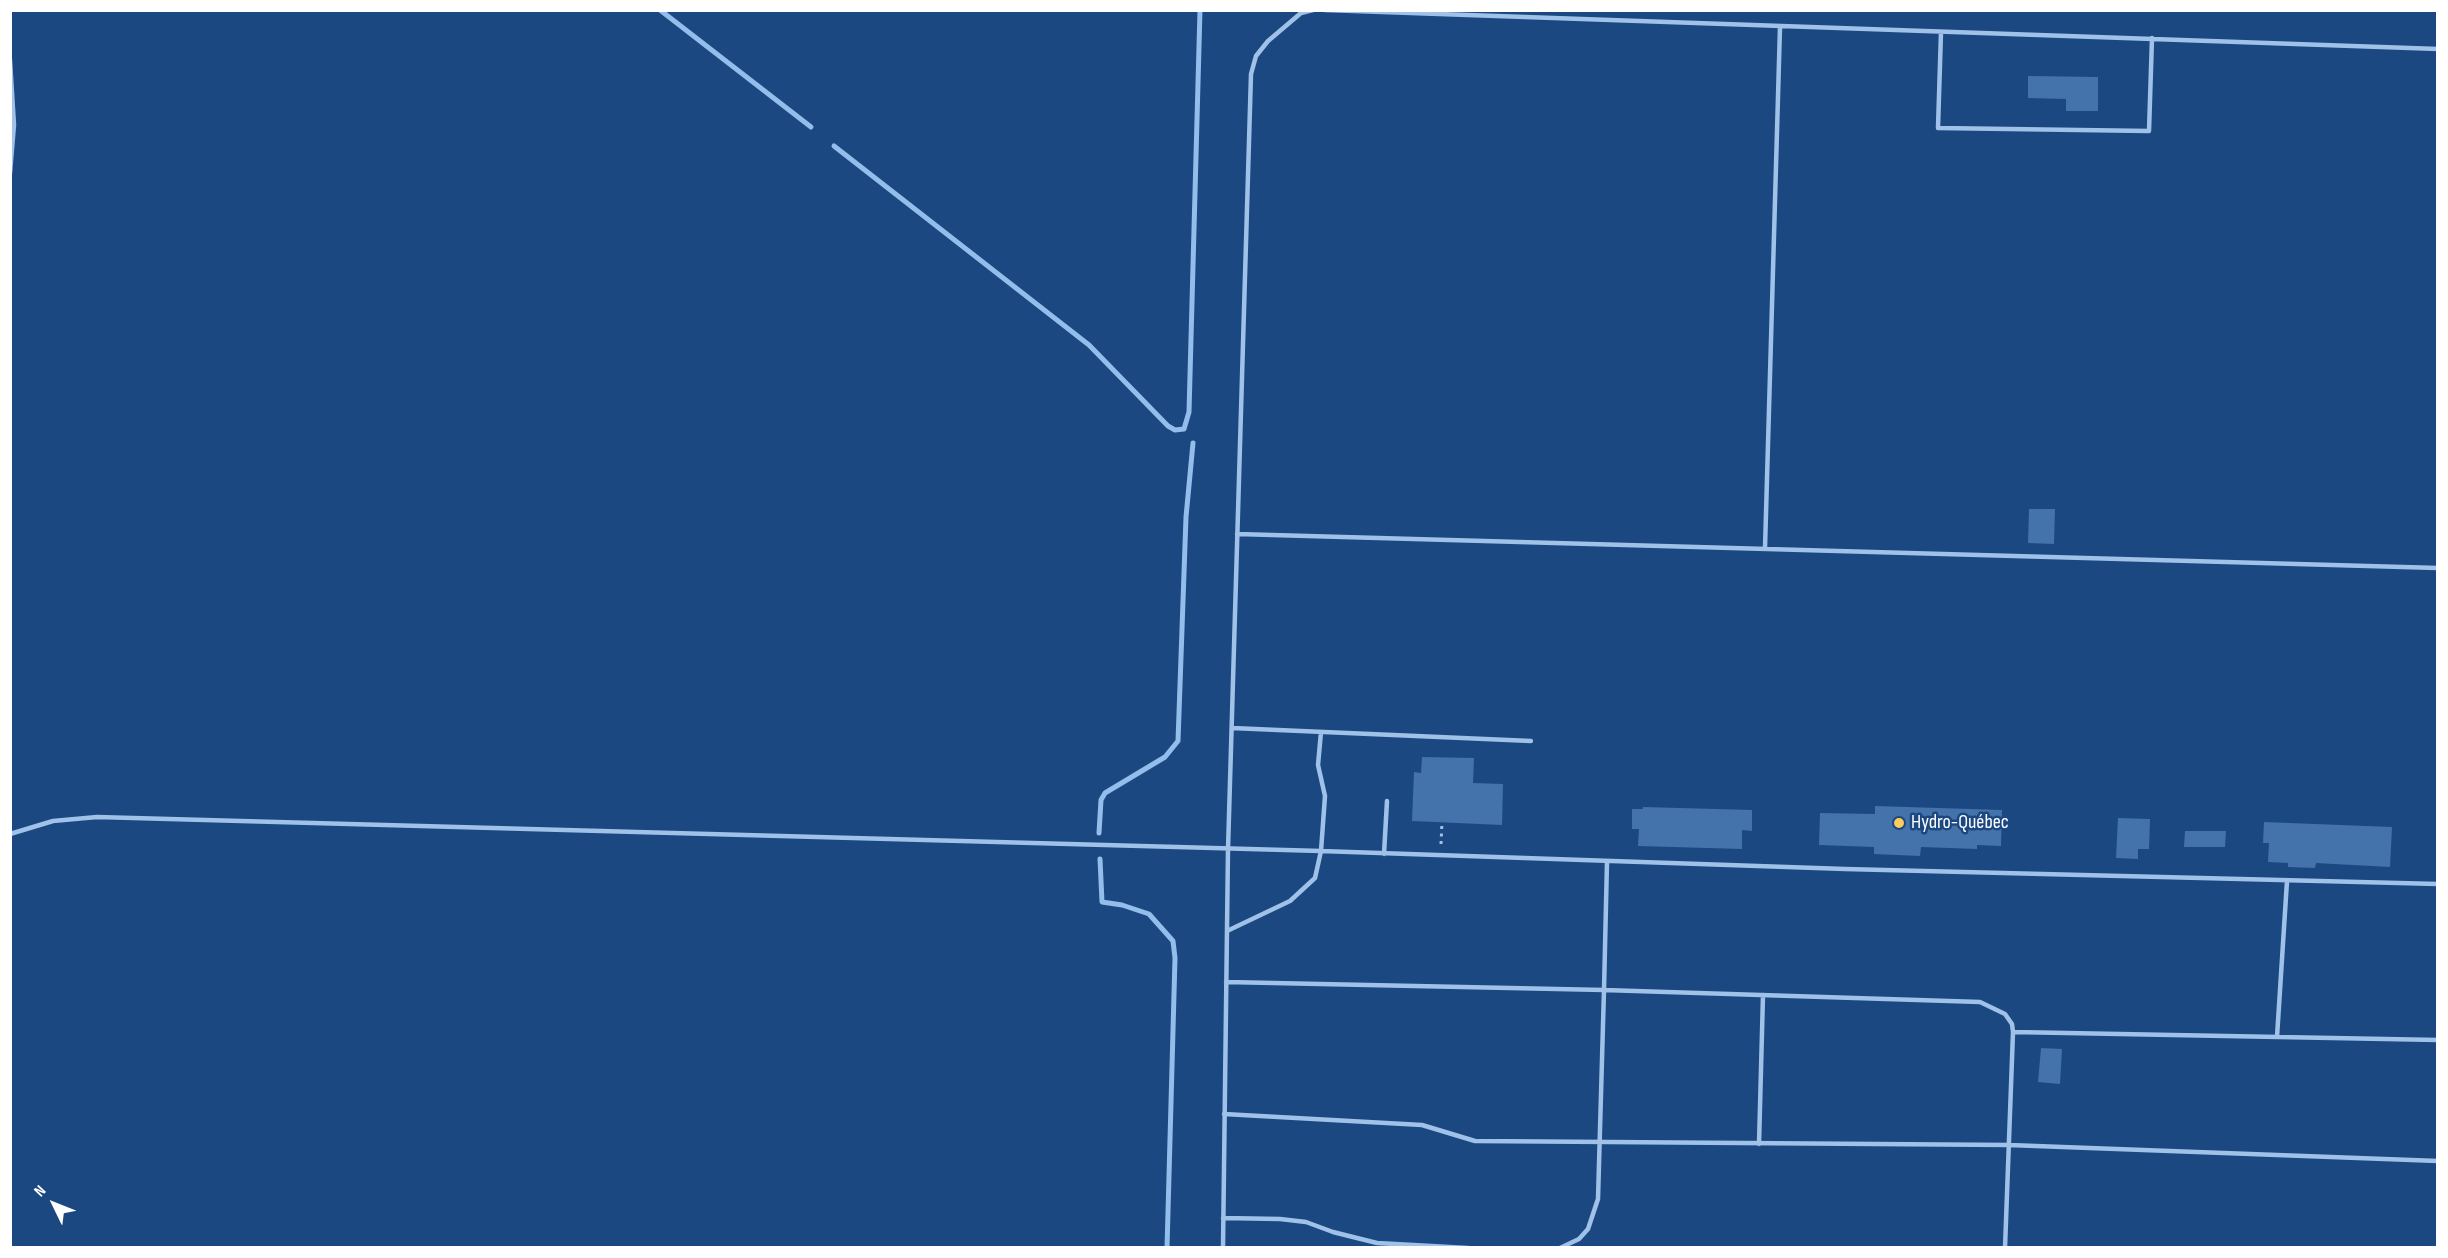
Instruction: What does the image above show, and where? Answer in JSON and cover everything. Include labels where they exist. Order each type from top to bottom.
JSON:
[{"type":"lane","points":[[1223,1248],[1228,849],[1251,74],[1256,56],[1284,24],[1313,10]]},
{"type":"lane","points":[[1325,10],[2438,49]]},
{"type":"lane","points":[[1765,548],[1780,27]]},
{"type":"lane","points":[[1941,32],[1938,128],[2149,131],[2152,38]]},
{"type":"lane","points":[[10,60],[14,125],[10,173]]},
{"type":"lane","points":[[1237,534],[2438,568]]},
{"type":"lane","points":[[1232,728],[1532,741]]},
{"type":"lane","points":[[1227,932],[1290,901],[1315,878],[1321,851],[1325,796],[1318,765],[1321,732]]},
{"type":"lane","points":[[1384,854],[1387,801]]},
{"type":"lane","points":[[10,834],[53,821],[97,816],[1321,851],[1607,862],[2438,884]]},
{"type":"lane","points":[[1560,1248],[1579,1239],[1594,1216],[1598,1199],[1607,862]]},
{"type":"lane","points":[[2277,1037],[2287,880]]},
{"type":"lane","points":[[1226,982],[1604,990],[1980,1002],[2005,1014],[2012,1024],[2013,1032],[2005,1248]]},
{"type":"lane","points":[[1759,1144],[1763,995]]},
{"type":"lane","points":[[2013,1032],[2438,1040]]},
{"type":"lane","points":[[1224,1114],[1422,1125],[1475,1141],[2009,1145],[2438,1161]]},
{"type":"lane","points":[[1223,1218],[1306,1222],[1333,1233],[1377,1243],[1468,1248]]},
{"type":"path","points":[[1441,856],[1442,822]]},
{"type":"building","points":[[2028,76],[2098,77],[2098,111],[2066,111],[2066,99],[2028,98]]},
{"type":"building","points":[[2029,509],[2055,509],[2054,544],[2028,543]]},
{"type":"building","points":[[1422,757],[1474,758],[1473,783],[1503,784],[1502,825],[1412,821],[1414,772],[1421,773]]},
{"type":"building","name":"Hydro-Québec","points":[[1875,806],[2002,810],[2001,846],[1977,845],[1977,849],[1921,847],[1920,856],[1874,854],[1874,847],[1819,845],[1820,813],[1875,814]]},
{"type":"building","points":[[1643,807],[1752,810],[1752,831],[1742,830],[1742,849],[1638,846],[1639,829],[1632,829],[1632,809],[1643,809]]},
{"type":"building","points":[[2118,818],[2150,819],[2149,849],[2138,849],[2138,859],[2116,858]]},
{"type":"building","points":[[2264,822],[2392,827],[2390,867],[2316,863],[2315,868],[2288,867],[2288,863],[2268,862],[2269,843],[2263,843]]},
{"type":"building","points":[[2185,831],[2226,831],[2225,847],[2184,847]]},
{"type":"building","points":[[2041,1048],[2062,1049],[2060,1084],[2038,1082]]},
{"type":"waterway","points":[[660,10],[811,127]]},
{"type":"waterway","points":[[834,146],[1089,345],[1168,426],[1175,430],[1184,429],[1189,412],[1200,10]]},
{"type":"waterway","points":[[1099,833],[1101,800],[1105,793],[1165,757],[1178,741],[1186,517],[1193,443]]},
{"type":"waterway","points":[[1100,859],[1102,902],[1122,905],[1149,914],[1173,941],[1175,958],[1167,1248]]},
{"type":"place","name":"Hydro-Québec","points":[[1899,823]]}]
